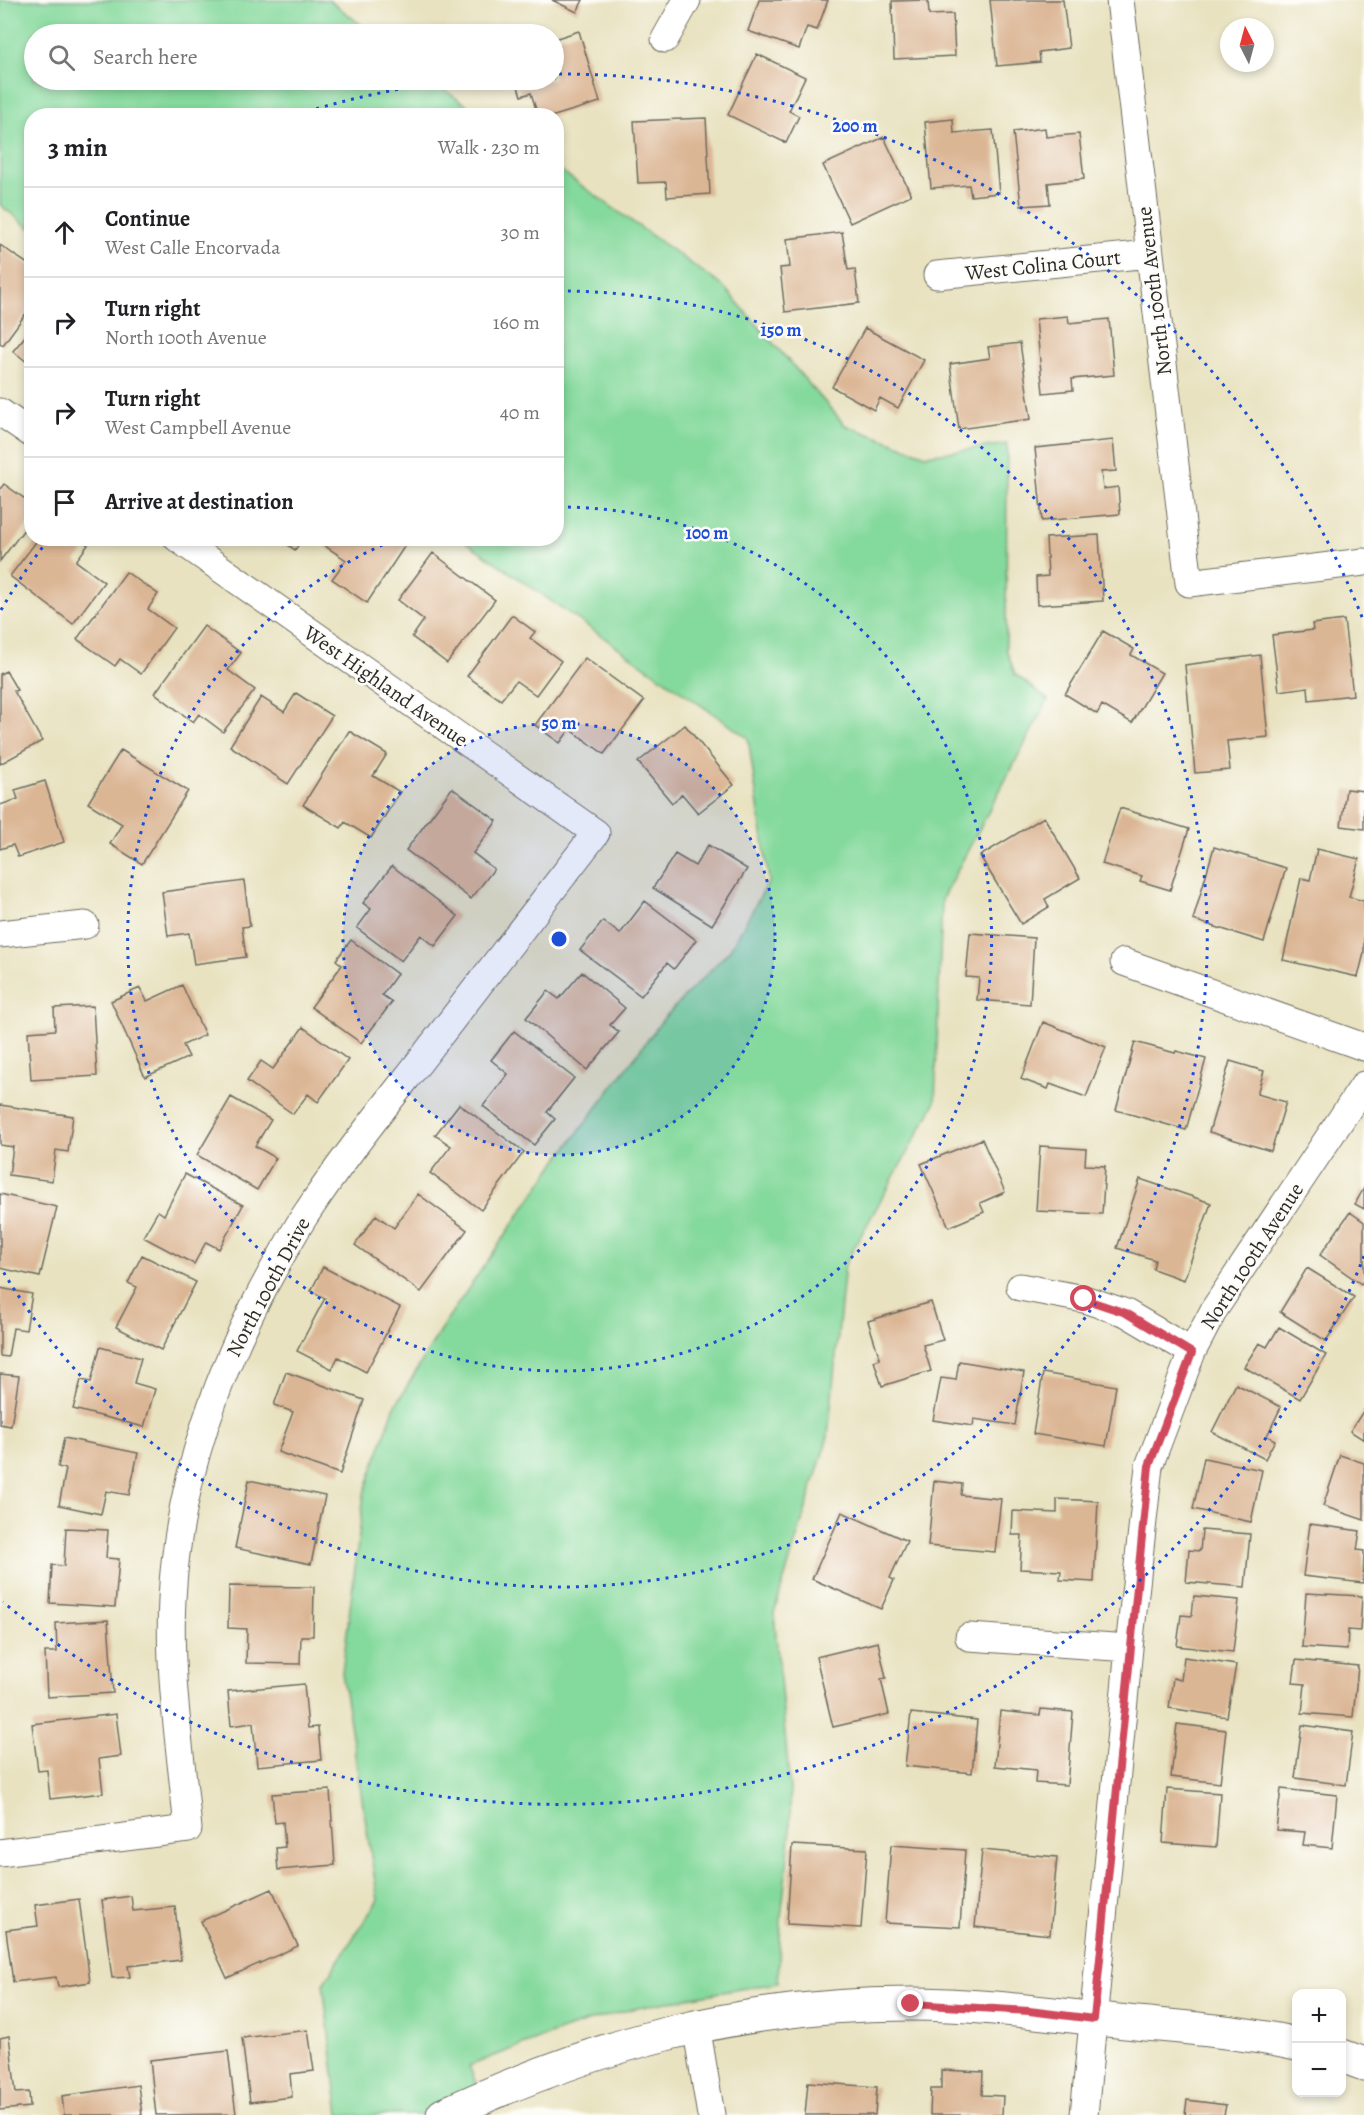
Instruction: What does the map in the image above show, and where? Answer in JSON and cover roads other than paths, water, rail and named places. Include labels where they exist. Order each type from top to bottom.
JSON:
[{"type":"street","points":[[665,39],[687,0]]},
{"type":"street","name":"North 100th Avenue","points":[[1120,0],[1189,583],[1364,562]]},
{"type":"street","name":"West Colina Court","points":[[937,275],[1150,254]]},
{"type":"street","points":[[0,412],[24,428]]},
{"type":"street","name":"West Highland Avenue","points":[[188,546],[596,833]]},
{"type":"street","name":"North 100th Drive","points":[[0,1853],[188,1829],[173,1676],[172,1599],[178,1542],[187,1490],[208,1415],[230,1354],[267,1281],[304,1216],[363,1135],[596,833]]},
{"type":"street","points":[[0,934],[85,926]]},
{"type":"street","points":[[1124,962],[1364,1047]]},
{"type":"street","name":"North 100th Avenue","points":[[1084,2115],[1149,1466],[1192,1353],[1215,1308],[1364,1085]]},
{"type":"street","points":[[1020,1287],[1084,1299],[1126,1313],[1192,1353]]},
{"type":"street","points":[[969,1637],[1129,1648]]},
{"type":"street","points":[[443,2115],[583,2057],[696,2025],[795,2009],[911,2004],[1029,2011],[1249,2036],[1292,2043]]},
{"type":"street","points":[[696,2025],[711,2115]]},
{"type":"street","points":[[1346,2058],[1364,2064]]}]
